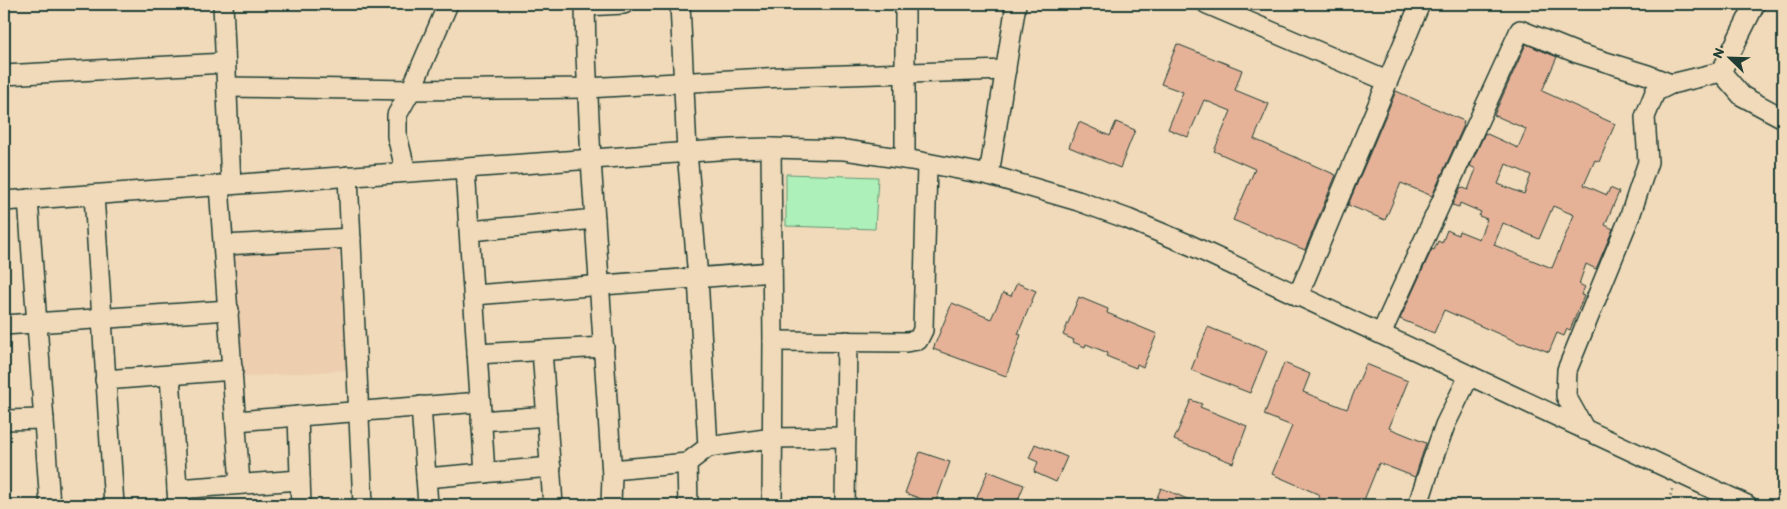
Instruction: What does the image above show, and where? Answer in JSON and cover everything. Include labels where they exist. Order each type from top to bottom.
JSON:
[{"type":"street","points":[[223,4],[226,87],[224,245],[240,484]]},
{"type":"street","points":[[406,172],[397,136],[397,115],[448,4]]},
{"type":"street","points":[[611,505],[612,470],[587,88],[586,5],[624,4]]},
{"type":"street","points":[[680,4],[686,152],[698,278],[708,447]]},
{"type":"street","points":[[905,4],[905,159]]},
{"type":"street","points":[[989,175],[1016,4]]},
{"type":"street","points":[[1207,4],[1387,81]]},
{"type":"street","points":[[1298,296],[1420,4]]},
{"type":"street","points":[[1584,430],[1566,396],[1568,370],[1630,216],[1648,162],[1645,117],[1655,92],[1671,84],[1721,72],[1755,4]]},
{"type":"street","points":[[1381,334],[1520,30],[1577,53],[1671,84]]},
{"type":"street","points":[[4,76],[225,63]]},
{"type":"street","points":[[226,87],[410,90],[587,88],[782,77],[1006,70]]},
{"type":"street","points":[[1721,72],[1742,96],[1783,118]]},
{"type":"street","points":[[771,148],[772,505]]},
{"type":"street","points":[[4,201],[686,152],[771,148],[845,150],[905,159],[989,175],[1078,201],[1128,219],[1190,245],[1747,505]]},
{"type":"street","points":[[773,341],[906,342],[918,340],[923,330],[927,164]]},
{"type":"street","points":[[465,169],[485,473]]},
{"type":"street","points":[[348,176],[363,505]]},
{"type":"street","points":[[94,195],[114,505]]},
{"type":"street","points":[[28,199],[50,505]]},
{"type":"street","points":[[470,231],[595,220]]},
{"type":"street","points":[[224,245],[351,238]]},
{"type":"street","points":[[474,295],[772,272]]},
{"type":"street","points":[[4,325],[229,310]]},
{"type":"street","points":[[845,505],[847,341]]},
{"type":"street","points":[[477,354],[604,347]]},
{"type":"street","points":[[542,350],[553,505]]},
{"type":"street","points":[[105,380],[233,370]]},
{"type":"street","points":[[170,375],[177,497],[240,484],[300,480]]},
{"type":"street","points":[[1418,505],[1445,425],[1469,376]]},
{"type":"street","points":[[236,421],[480,402]]},
{"type":"street","points":[[421,406],[428,505]]},
{"type":"street","points":[[298,416],[301,505]]},
{"type":"street","points":[[481,421],[547,416]]},
{"type":"street","points":[[4,420],[44,418]]},
{"type":"street","points":[[612,470],[687,463],[708,447],[772,438],[846,437]]},
{"type":"street","points":[[687,463],[688,505]]},
{"type":"street","points":[[426,478],[551,467]]},
{"type":"shaded area","points":[[338,244],[347,370],[241,377],[232,252]]},
{"type":"green space","points":[[786,174],[878,177],[875,229],[786,226]]},
{"type":"building","points":[[1177,44],[1242,70],[1235,90],[1269,104],[1254,139],[1336,175],[1305,250],[1233,220],[1255,169],[1214,151],[1231,111],[1204,100],[1188,137],[1168,129],[1183,92],[1161,84]]},
{"type":"building","points":[[1526,44],[1557,57],[1542,91],[1615,124],[1599,162],[1595,160],[1584,185],[1607,195],[1610,188],[1619,192],[1605,225],[1613,229],[1596,269],[1586,264],[1579,284],[1585,287],[1581,295],[1584,296],[1570,330],[1567,329],[1564,336],[1557,333],[1549,352],[1523,342],[1522,344],[1444,310],[1434,333],[1400,319],[1432,249],[1434,250],[1438,241],[1442,243],[1447,230],[1458,235],[1459,231],[1479,239],[1487,219],[1479,216],[1481,212],[1460,203],[1459,207],[1452,205],[1461,187],[1468,190],[1476,169],[1470,166],[1485,133],[1518,148],[1526,129],[1494,115]],"holes":[[[1506,164],[1531,175],[1524,194],[1498,184]],[[1553,206],[1574,215],[1552,268],[1494,245],[1503,223],[1539,239]]]},
{"type":"building","points":[[1396,91],[1464,121],[1464,125],[1432,196],[1401,183],[1385,220],[1348,205]]},
{"type":"building","points":[[1079,122],[1110,136],[1116,122],[1135,130],[1120,168],[1069,147]]},
{"type":"building","points":[[1017,283],[1036,291],[1018,334],[1021,335],[1006,376],[933,349],[952,303],[991,319],[1003,293],[1011,296]]},
{"type":"building","points":[[1079,297],[1108,309],[1107,313],[1157,334],[1143,367],[1137,364],[1136,368],[1106,356],[1108,353],[1086,344],[1085,347],[1063,335]]},
{"type":"building","points":[[1208,327],[1267,351],[1250,393],[1191,370]]},
{"type":"building","points":[[1284,363],[1310,374],[1303,392],[1347,409],[1366,364],[1408,381],[1389,428],[1426,443],[1415,477],[1379,463],[1362,505],[1316,505],[1320,495],[1272,474],[1292,426],[1264,415]]},
{"type":"building","points":[[1191,400],[1202,404],[1200,407],[1247,426],[1233,463],[1174,440]]},
{"type":"building","points":[[1035,444],[1067,457],[1056,482],[1034,472],[1038,462],[1029,458]]},
{"type":"building","points":[[920,452],[950,462],[935,504],[905,493]]},
{"type":"building","points":[[988,471],[1024,485],[1016,505],[974,505]]},
{"type":"building","points":[[1161,488],[1171,492],[1201,505],[1154,505]]}]
